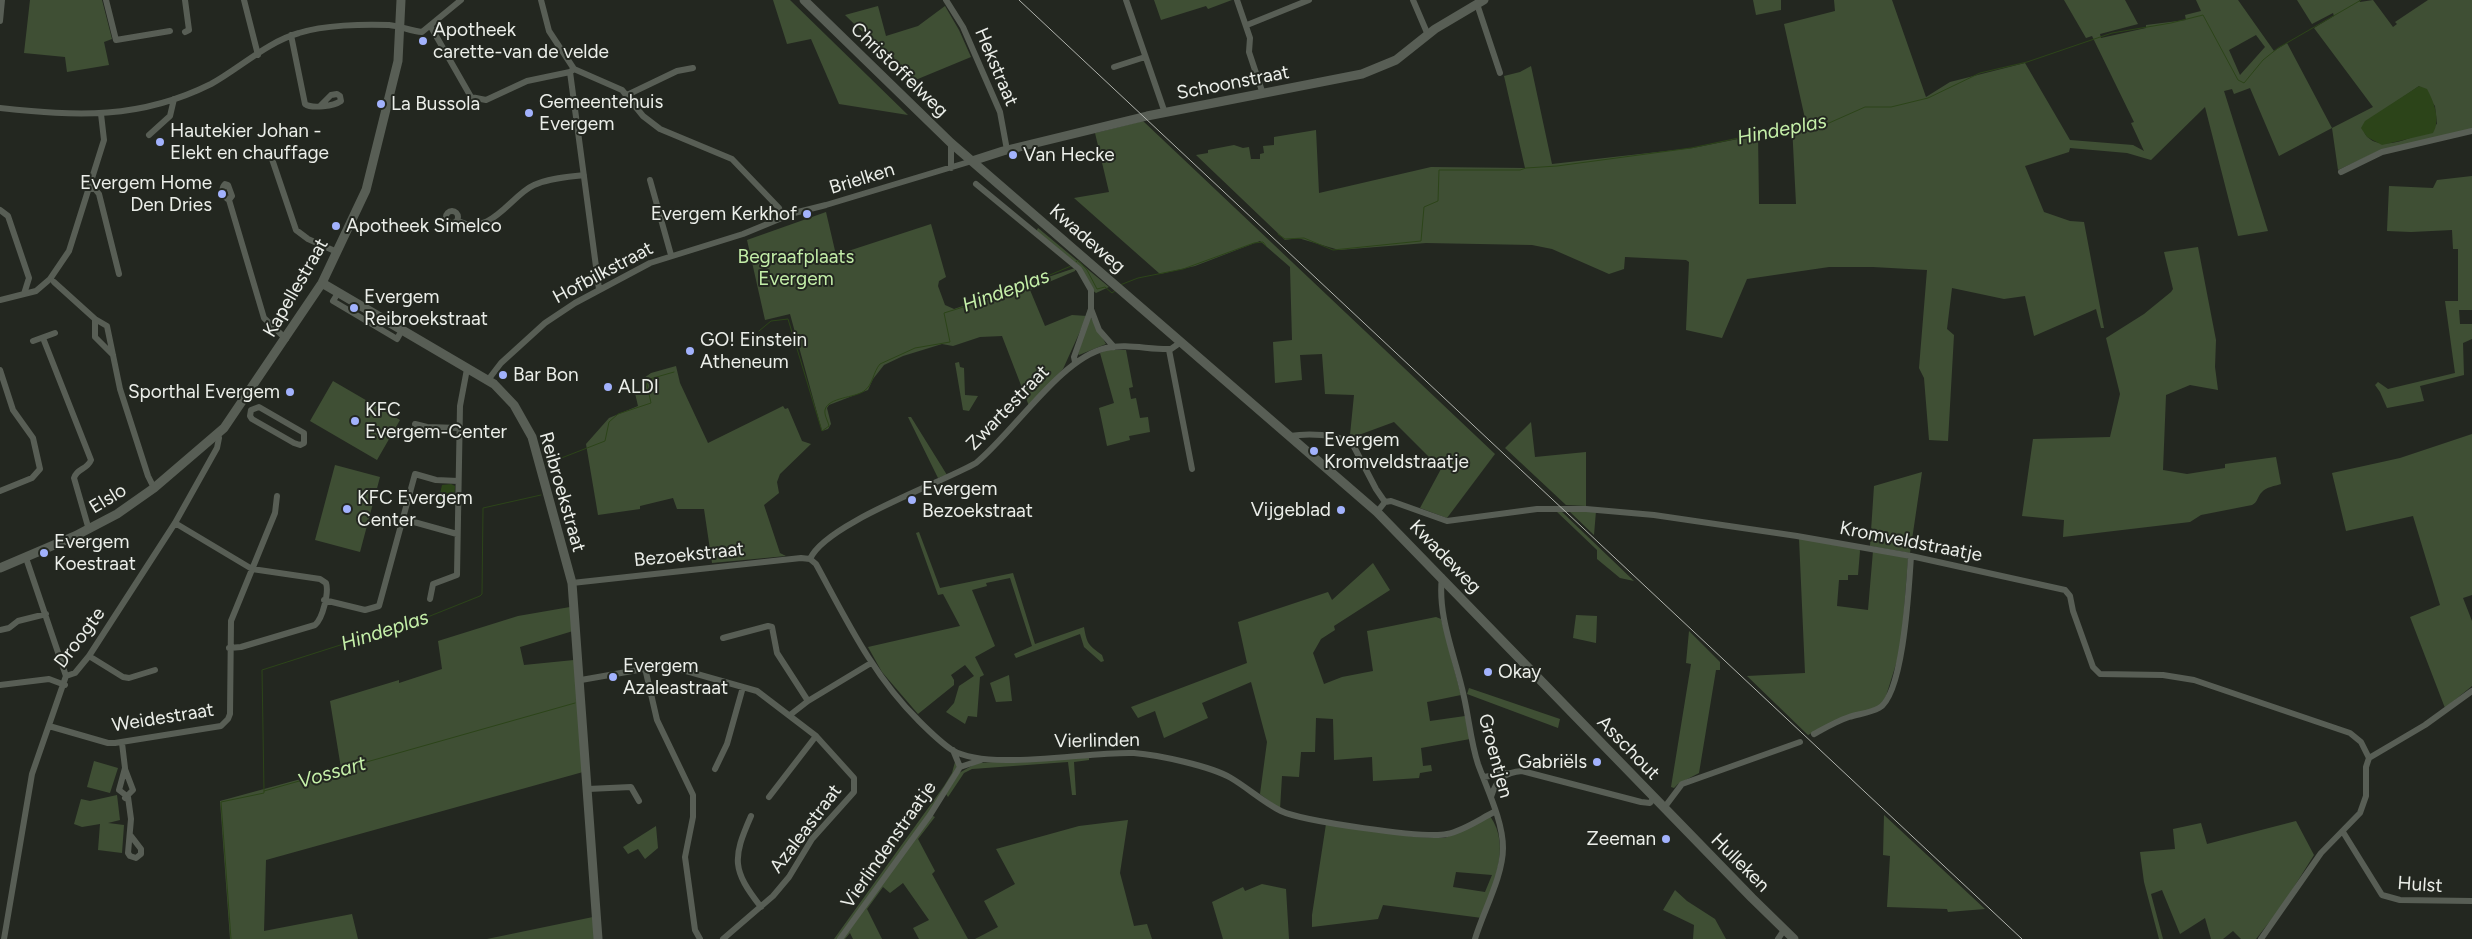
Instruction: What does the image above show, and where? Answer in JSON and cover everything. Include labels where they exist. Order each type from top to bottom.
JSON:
[{"type":"street","points":[[0,20],[2,0]]},
{"type":"street","points":[[106,0],[116,40],[170,31]]},
{"type":"street","points":[[185,0],[189,30],[185,32]]},
{"type":"street","points":[[244,0],[258,55]]},
{"type":"street","name":"Kapellestraat","points":[[218,435],[286,339],[322,283],[366,190],[398,61],[401,0]]},
{"type":"street","points":[[0,108],[71,115],[101,114],[174,98],[209,84],[291,36],[331,27],[385,25],[422,32],[431,27],[461,0]]},
{"type":"street","points":[[541,0],[550,31],[572,71],[599,290]]},
{"type":"street","name":"Christoffelweg","points":[[804,0],[951,143],[972,161]]},
{"type":"street","name":"Hekstraat","points":[[946,0],[962,27],[1000,112],[1007,150]]},
{"type":"street","points":[[1126,0],[1165,113]]},
{"type":"street","points":[[1237,0],[1247,25],[1250,38],[1249,52],[1263,94]]},
{"type":"street","points":[[1247,25],[1309,0]]},
{"type":"street","points":[[1413,0],[1428,35]]},
{"type":"street","points":[[1481,2],[1500,73]]},
{"type":"street","name":"Schoonstraat","points":[[972,161],[1007,150],[1165,113],[1348,78],[1374,70],[1405,54],[1428,35],[1481,2]]},
{"type":"street","points":[[431,27],[470,97],[486,100],[527,80],[572,71],[613,84],[626,95],[651,124],[732,159],[779,208],[782,217]]},
{"type":"street","points":[[291,36],[305,104],[310,107],[320,106]]},
{"type":"street","points":[[1114,67],[1145,57]]},
{"type":"street","points":[[626,95],[677,71],[692,68]]},
{"type":"street","points":[[149,135],[170,116],[174,107],[174,98]]},
{"type":"street","points":[[0,300],[36,291],[46,284],[69,251],[104,140],[101,114]]},
{"type":"street","points":[[2341,172],[2382,152],[2472,132]]},
{"type":"street","points":[[951,143],[951,168]]},
{"type":"street","points":[[272,159],[296,230],[308,239],[337,252]]},
{"type":"street","name":"Brielken","points":[[782,217],[972,161]]},
{"type":"street","name":"Kwadeweg","points":[[972,161],[1377,512],[1569,709]]},
{"type":"street","points":[[458,221],[472,224],[485,222],[500,214],[535,184],[584,175]]},
{"type":"street","points":[[650,180],[671,255]]},
{"type":"street","name":"Kwadeweg","points":[[976,184],[1079,269],[1091,290],[1091,309],[1099,330],[1114,347]]},
{"type":"street","points":[[88,189],[95,189],[99,194],[119,274]]},
{"type":"street","points":[[229,200],[264,318],[286,339]]},
{"type":"street","points":[[0,210],[8,216],[29,278],[24,294]]},
{"type":"street","points":[[1020,222],[1030,211]]},
{"type":"street","name":"Hofbilkstraat","points":[[488,380],[501,364],[545,323],[599,290],[645,265],[671,255],[743,234],[782,217]]},
{"type":"street","points":[[54,282],[95,320],[107,326],[120,389],[148,476],[154,488]]},
{"type":"street","name":"Reibroekstraat","points":[[322,283],[488,380],[500,389],[514,405],[532,437],[572,583],[581,680],[598,939]]},
{"type":"street","name":"Zwartestraat","points":[[810,559],[813,550],[820,544],[849,526],[976,463],[994,449],[1075,362],[1074,357],[1091,309]]},
{"type":"street","points":[[95,320],[95,337],[113,355]]},
{"type":"street","points":[[33,341],[55,333]]},
{"type":"street","points":[[43,338],[91,460],[86,468],[76,473],[74,478],[89,530]]},
{"type":"street","points":[[1075,362],[1087,354],[1114,347],[1169,350],[1181,342]]},
{"type":"street","points":[[1169,350],[1192,469]]},
{"type":"street","points":[[430,599],[433,584],[456,575],[460,406],[467,369]]},
{"type":"street","points":[[0,370],[13,410],[33,438],[40,470],[32,478],[0,491]]},
{"type":"street","points":[[245,398],[304,434],[304,443],[300,445],[294,443],[252,419],[250,416],[251,410],[257,407]]},
{"type":"street","points":[[415,424],[427,427],[459,428]]},
{"type":"street","points":[[1290,436],[1301,434],[1331,437],[1345,439],[1352,443],[1376,489],[1385,502],[1377,512]]},
{"type":"street","name":"Elslo","points":[[0,566],[26,558],[89,530],[117,514],[154,488],[218,435]]},
{"type":"street","name":"Droogte","points":[[4,939],[29,788],[66,676],[75,673],[89,656],[175,523],[216,448],[218,435]]},
{"type":"street","points":[[324,600],[365,610],[379,606],[415,474],[436,480],[458,481]]},
{"type":"street","name":"Weidestraat","points":[[49,726],[108,743],[122,743],[221,726],[225,723],[230,714],[229,648],[231,621],[275,513],[277,496]]},
{"type":"street","name":"Kromveldstraatje","points":[[1385,502],[1402,504],[1447,521],[1517,511],[1568,508],[1654,516],[1797,536],[1911,556],[2068,592],[2093,667],[2100,674],[2163,675],[2209,684],[2350,733],[2361,742],[2369,758]]},
{"type":"street","points":[[403,519],[457,534]]},
{"type":"street","points":[[175,523],[252,568],[320,579],[327,587],[319,622],[241,647],[229,648]]},
{"type":"street","points":[[1814,734],[1848,718],[1879,708],[1883,704],[1891,689],[1902,650],[1911,556]]},
{"type":"street","points":[[26,558],[66,676]]},
{"type":"street","name":"Bezoekstraat","points":[[572,583],[801,558],[810,559]]},
{"type":"street","name":"Vierlinden","points":[[810,559],[816,564],[871,663],[907,709],[940,741],[953,750],[981,760],[1122,753],[1149,755],[1209,769],[1229,776],[1284,812],[1410,834],[1450,834],[1494,812]]},
{"type":"street","name":"Groentjen","points":[[1442,577],[1440,590],[1448,636],[1464,695],[1476,757],[1502,836],[1502,858],[1475,939]]},
{"type":"street","points":[[0,630],[9,628],[18,621],[46,614]]},
{"type":"street","points":[[723,638],[768,626],[772,627],[777,653],[808,701]]},
{"type":"street","points":[[89,656],[124,677],[129,678],[155,670]]},
{"type":"street","points":[[790,715],[808,701],[871,663]]},
{"type":"street","name":"Azaleastraat","points":[[581,680],[646,668],[672,667],[757,691],[816,736],[852,774],[855,782],[854,792],[812,839],[789,877],[774,896],[723,939]]},
{"type":"street","points":[[646,668],[657,720],[693,795],[692,817],[685,857],[696,938]]},
{"type":"street","points":[[0,685],[49,679],[64,685]]},
{"type":"street","points":[[715,769],[727,744],[743,687]]},
{"type":"street","points":[[2261,939],[2281,913],[2314,863],[2363,807],[2366,796],[2366,767],[2369,758],[2425,726],[2472,691]]},
{"type":"street","name":"Asschout","points":[[1569,709],[1664,808]]},
{"type":"street","points":[[769,797],[816,736]]},
{"type":"street","points":[[1664,808],[1682,784],[1800,742]]},
{"type":"street","points":[[122,743],[125,768],[133,790],[126,795],[124,801],[127,815],[131,819],[131,836]]},
{"type":"street","points":[[953,750],[960,767],[981,760]]},
{"type":"street","name":"Vierlindenstraatje","points":[[840,939],[930,815],[960,767]]},
{"type":"street","points":[[125,768],[119,790],[126,795]]},
{"type":"street","points":[[1491,798],[1500,780],[1510,772]]},
{"type":"street","points":[[1484,778],[1510,772],[1530,772],[1641,802],[1650,803],[1654,798]]},
{"type":"street","points":[[588,789],[631,787],[639,801]]},
{"type":"street","name":"Hulleken","points":[[1664,808],[1794,939]]},
{"type":"street","points":[[751,816],[739,842],[738,866],[745,887],[761,908]]},
{"type":"street","name":"Hulst","points":[[2343,832],[2362,866],[2382,895],[2400,900],[2472,901]]},
{"type":"street","points":[[1778,939],[1784,930]]},
{"type":"green space","points":[[30,0],[102,0],[112,39],[104,42],[109,65],[67,72],[65,57],[24,53]]},
{"type":"green space","points":[[773,0],[790,0],[908,115],[839,104],[811,39],[787,44]]},
{"type":"green space","points":[[1154,0],[1232,0],[1208,9],[1206,6],[1161,20]]},
{"type":"green space","points":[[1753,0],[1781,0],[1781,10],[1756,15]]},
{"type":"green space","points":[[1834,0],[1892,0],[1926,97],[1950,82],[2025,63],[2070,140],[2133,145],[2144,151],[2131,123],[2134,122],[2092,36],[2086,38],[2064,0],[2125,0],[2138,24],[2100,34],[2101,38],[2146,28],[2146,25],[2186,20],[2185,15],[2201,11],[2196,0],[2238,0],[2274,51],[2287,43],[2332,128],[2279,156],[2250,88],[2234,94],[2232,89],[2224,91],[2268,231],[2238,236],[2205,107],[2151,160],[2127,153],[2070,148],[2069,152],[2025,166],[2044,212],[2070,221],[2084,222],[2104,328],[2101,328],[2096,309],[2034,336],[2025,296],[2004,299],[1952,288],[1947,329],[1954,335],[1948,441],[1929,440],[1924,378],[1919,368],[1927,270],[1829,267],[1747,279],[1722,338],[1686,330],[1689,262],[1686,260],[1625,257],[1624,269],[1609,274],[1552,249],[1532,245],[1426,243],[1339,250],[1298,238],[1285,240],[1196,155],[1208,153],[1208,150],[1234,145],[1243,148],[1249,147],[1251,159],[1260,159],[1260,154],[1264,153],[1263,146],[1274,145],[1274,137],[1316,130],[1319,193],[1431,167],[1525,168],[1504,76],[1520,72],[1531,66],[1552,164],[1693,148],[1758,135],[1759,204],[1796,204],[1792,125],[1806,123],[1784,24],[1835,11]],"holes":[[[2256,35],[2265,47],[2240,75],[2229,50]]]},
{"type":"green space","points":[[2297,0],[2359,0],[2360,2],[2373,0],[2393,27],[2397,24],[2395,22],[2428,0],[2472,0],[2472,129],[2379,151],[2338,170],[2332,128],[2373,107],[2314,28],[2334,16],[2333,13],[2312,24]],"holes":[[[2419,86],[2435,106],[2437,124],[2399,142],[2378,143],[2370,139],[2364,132],[2371,119]]]},
{"type":"green space","points":[[878,6],[886,36],[918,26],[945,6],[959,30],[971,57],[913,81],[845,15]]},
{"type":"green space","points":[[1143,121],[1495,454],[1447,518],[1420,508],[1441,469],[1394,422],[1356,436],[1350,435],[1354,395],[1325,394],[1322,354],[1300,355],[1302,380],[1275,383],[1273,342],[1292,340],[1290,267],[1260,241],[1195,266],[1160,274],[1074,198],[1109,192],[1095,133]]},
{"type":"green space","points":[[2472,176],[2472,310],[2459,310],[2460,324],[2472,324],[2472,339],[2463,343],[2464,375],[2420,386],[2424,401],[2387,408],[2375,385],[2378,382],[2388,389],[2455,373],[2445,301],[2458,301],[2458,249],[2453,249],[2452,230],[2387,231],[2389,186],[2433,188],[2437,180]]},
{"type":"green space","name":"Begraafplaats Evergem","points":[[826,212],[836,255],[931,224],[946,277],[939,281],[938,286],[945,305],[954,309],[1075,268],[1075,271],[1030,290],[1045,326],[1072,315],[1087,316],[1063,369],[1029,406],[1002,336],[980,337],[953,346],[942,344],[903,356],[884,365],[873,379],[868,390],[829,405],[827,408],[831,424],[828,429],[822,431],[790,314],[765,320],[747,240]]},
{"type":"green space","points":[[1038,228],[1109,287],[1096,293],[1092,290],[1088,281],[1036,232]]},
{"type":"green space","points":[[2198,247],[2216,340],[2215,367],[2218,390],[2190,385],[2166,395],[2163,470],[2187,474],[2225,468],[2225,464],[2276,457],[2281,484],[2264,490],[2252,505],[2201,515],[2190,522],[2063,537],[2064,520],[2022,516],[2033,439],[2110,437],[2120,394],[2106,338],[2144,314],[2171,292],[2173,289],[2164,252]]},
{"type":"green space","points":[[1090,316],[1106,344],[1079,355],[1078,354]]},
{"type":"green space","points":[[1106,350],[1126,350],[1133,387],[1129,388],[1131,399],[1136,398],[1140,418],[1148,417],[1150,432],[1129,436],[1130,440],[1107,446],[1099,408],[1114,403],[1100,353]]},
{"type":"green space","points":[[959,362],[960,367],[964,368],[965,395],[978,396],[969,411],[963,410],[955,363]]},
{"type":"green space","points":[[676,366],[680,383],[708,443],[783,406],[785,409],[788,408],[802,441],[811,444],[780,474],[777,482],[779,493],[764,505],[780,553],[786,556],[712,563],[704,509],[677,509],[673,498],[640,506],[640,509],[598,515],[586,444],[609,418],[638,406],[635,393],[644,391],[644,378],[651,373]]},
{"type":"green space","name":"KFC Evergem-Center","points":[[333,381],[400,420],[377,460],[310,421]]},
{"type":"green space","points":[[908,417],[911,417],[947,475],[938,478]]},
{"type":"green space","points":[[1531,422],[1535,457],[1586,452],[1586,506],[1566,505],[1505,448]]},
{"type":"green space","points":[[2472,434],[2472,595],[2463,598],[2472,621],[2472,686],[2445,708],[2410,617],[2440,605],[2413,516],[2346,531],[2332,473],[2400,458]]},
{"type":"green space","name":"KFC Evergem Center","points":[[335,465],[380,477],[360,552],[315,540]]},
{"type":"green space","points":[[1922,472],[1910,553],[1870,546],[1874,486]]},
{"type":"green space","points":[[1556,511],[1561,511],[1634,581],[1620,578],[1597,559],[1597,550]]},
{"type":"green space","points":[[1569,511],[1596,511],[1594,535]]},
{"type":"green space","points":[[919,532],[940,588],[1013,573],[1035,644],[1084,627],[1089,644],[1102,655],[1104,661],[1101,662],[1084,647],[1080,634],[1016,658],[1014,654],[1032,646],[1010,578],[986,583],[987,586],[972,590],[995,646],[975,657],[984,675],[980,677],[977,717],[968,716],[965,724],[946,712],[954,703],[959,686],[974,676],[965,665],[951,675],[954,685],[918,714],[882,672],[868,647],[960,626],[943,594],[938,595],[916,533]]},
{"type":"green space","points":[[1799,538],[1859,548],[1858,575],[1848,575],[1848,580],[1839,580],[1837,606],[1868,610],[1873,551],[1906,556],[1908,559],[1901,648],[1886,696],[1880,706],[1830,724],[1808,735],[1747,676],[1805,673]]},
{"type":"green space","points":[[1373,563],[1390,590],[1334,626],[1335,630],[1321,639],[1313,653],[1324,684],[1342,677],[1373,671],[1367,631],[1436,617],[1441,619],[1461,695],[1427,702],[1430,721],[1465,716],[1470,739],[1421,748],[1423,766],[1431,765],[1432,771],[1420,773],[1419,778],[1373,781],[1372,757],[1334,760],[1333,719],[1316,718],[1315,752],[1301,752],[1299,777],[1282,776],[1280,809],[1260,794],[1267,742],[1251,682],[1202,703],[1208,718],[1164,738],[1155,711],[1138,718],[1131,707],[1247,663],[1238,622],[1328,592],[1332,600]]},
{"type":"green space","points":[[570,607],[573,631],[520,647],[524,665],[574,660],[583,772],[266,860],[264,931],[352,914],[358,939],[230,939],[220,801],[341,768],[330,701],[399,680],[399,683],[442,669],[438,641],[518,616]]},
{"type":"green space","points":[[1576,615],[1597,616],[1596,643],[1573,638]]},
{"type":"green space","points":[[1689,631],[1720,662],[1720,670],[1716,670],[1699,773],[1674,788],[1671,787],[1691,664],[1686,663]]},
{"type":"green space","points":[[1009,675],[1012,701],[996,702],[990,683]]},
{"type":"green space","points":[[1469,688],[1560,719],[1558,728],[1467,694]]},
{"type":"green space","points":[[1089,756],[1089,760],[1074,762],[1076,795],[1072,795],[1068,762],[972,769],[964,773],[948,797],[946,794],[959,773],[977,763]]},
{"type":"green space","points":[[94,761],[118,768],[110,793],[87,787]]},
{"type":"green space","points":[[955,762],[958,767],[929,814],[935,817],[918,839],[935,871],[932,874],[968,939],[919,939],[913,928],[929,920],[903,883],[890,893],[883,887],[867,909],[882,939],[853,939],[850,933],[845,939],[834,939],[944,786],[952,773]]},
{"type":"green space","points":[[117,795],[120,820],[108,823],[124,825],[122,853],[98,850],[100,824],[82,827],[74,824],[81,799],[90,801]]},
{"type":"green space","points":[[1884,815],[1985,909],[1948,912],[1947,909],[1887,907],[1890,856],[1883,855]]},
{"type":"green space","points":[[1490,816],[1496,828],[1500,853],[1498,867],[1482,918],[1383,905],[1378,919],[1312,927],[1312,915],[1326,824],[1416,837],[1445,838]],"holes":[[[1456,872],[1492,875],[1485,892],[1453,887]]]},
{"type":"green space","points":[[1128,820],[1120,873],[1134,926],[1147,924],[1152,939],[975,939],[998,927],[984,901],[1015,884],[996,849],[1079,826]]},
{"type":"green space","points":[[2296,821],[2314,855],[2282,906],[2256,939],[2241,939],[2233,931],[2223,939],[2211,939],[2205,918],[2180,934],[2162,890],[2151,894],[2163,939],[2159,939],[2144,882],[2140,852],[2175,849],[2173,829],[2201,823],[2207,844]]},
{"type":"green space","points":[[656,826],[658,848],[645,859],[638,849],[628,854],[623,847]]},
{"type":"green space","points":[[1262,884],[1286,889],[1289,939],[1223,939],[1212,902],[1243,887],[1245,891]]},
{"type":"green space","points":[[1675,890],[1687,901],[1715,919],[1726,939],[1693,939],[1694,925],[1663,910]]},
{"type":"green space","points":[[593,917],[594,939],[487,939]]},
{"type":"shaded area","points":[[2419,86],[2427,89],[2434,105],[2436,122],[2433,133],[2382,145],[2367,137],[2361,128],[2365,121]]},
{"type":"shaded area","points":[[451,484],[455,486],[454,504],[441,505],[438,503],[442,485]]},
{"type":"waterway","name":"Hindeplas","points":[[1278,234],[1285,239],[1304,238],[1333,250],[1421,241],[1424,207],[1438,201],[1439,170],[1520,170],[1557,166],[1691,148],[1772,131],[1829,123],[1865,107],[1891,107],[1928,98],[1980,73],[2027,62],[2112,33],[2171,23],[2203,15],[2238,80],[2244,83],[2263,60],[2278,48],[2361,0]]},
{"type":"waterway","name":"Hindeplas","points":[[1120,285],[1138,278],[1183,269],[1254,243],[1263,242],[1266,246]]},
{"type":"waterway","name":"Hindeplas","points":[[1076,262],[1078,260],[1087,270],[1097,289],[1105,287],[1112,293],[1116,290]]},
{"type":"waterway","name":"Hindeplas","points":[[759,331],[771,321],[788,319],[822,431],[829,426],[825,412],[827,406],[836,400],[864,391],[880,364],[915,348],[950,342],[944,313],[1005,294],[1071,266]]},
{"type":"waterway","name":"Hindeplas","points":[[546,464],[605,441],[609,422],[618,414],[651,403],[646,380],[674,372]]},
{"type":"waterway","name":"Hindeplas","points":[[264,791],[262,670],[425,618],[480,596],[482,594],[483,508],[541,495]]},
{"type":"waterway","name":"Vossart","points":[[231,939],[221,802],[264,793],[264,791],[575,703]]},
{"type":"railway","points":[[1019,0],[2022,939]]},
{"type":"place","name":"Apotheek carette-van de velde","points":[[423,41]]},
{"type":"place","name":"La Bussola","points":[[381,104]]},
{"type":"place","name":"Gemeentehuis Evergem","points":[[529,113]]},
{"type":"place","name":"Hautekier Johan - Elekt en chauffage","points":[[160,142]]},
{"type":"place","name":"Van Hecke","points":[[1013,155]]},
{"type":"place","name":"Evergem Home Den Dries","points":[[222,194]]},
{"type":"place","name":"Evergem Kerkhof","points":[[807,214]]},
{"type":"place","name":"Apotheek Simelco","points":[[336,226]]},
{"type":"place","name":"Evergem Reibroekstraat","points":[[354,308]]},
{"type":"place","name":"GO! Einstein Atheneum","points":[[690,351]]},
{"type":"place","name":"Bar Bon","points":[[503,375]]},
{"type":"place","name":"ALDI","points":[[608,387]]},
{"type":"place","name":"Sporthal Evergem","points":[[290,392]]},
{"type":"place","name":"KFC Evergem-Center","points":[[355,421]]},
{"type":"place","name":"Evergem Kromveldstraatje","points":[[1314,451]]},
{"type":"place","name":"Evergem Bezoekstraat","points":[[912,500]]},
{"type":"place","name":"KFC Evergem Center","points":[[347,509]]},
{"type":"place","name":"Vijgeblad","points":[[1341,510]]},
{"type":"place","name":"Evergem Koestraat","points":[[44,553]]},
{"type":"place","name":"Okay","points":[[1488,672]]},
{"type":"place","name":"Evergem Azaleastraat","points":[[613,677]]},
{"type":"place","name":"Gabriëls","points":[[1597,762]]},
{"type":"place","name":"Zeeman","points":[[1666,839]]}]
